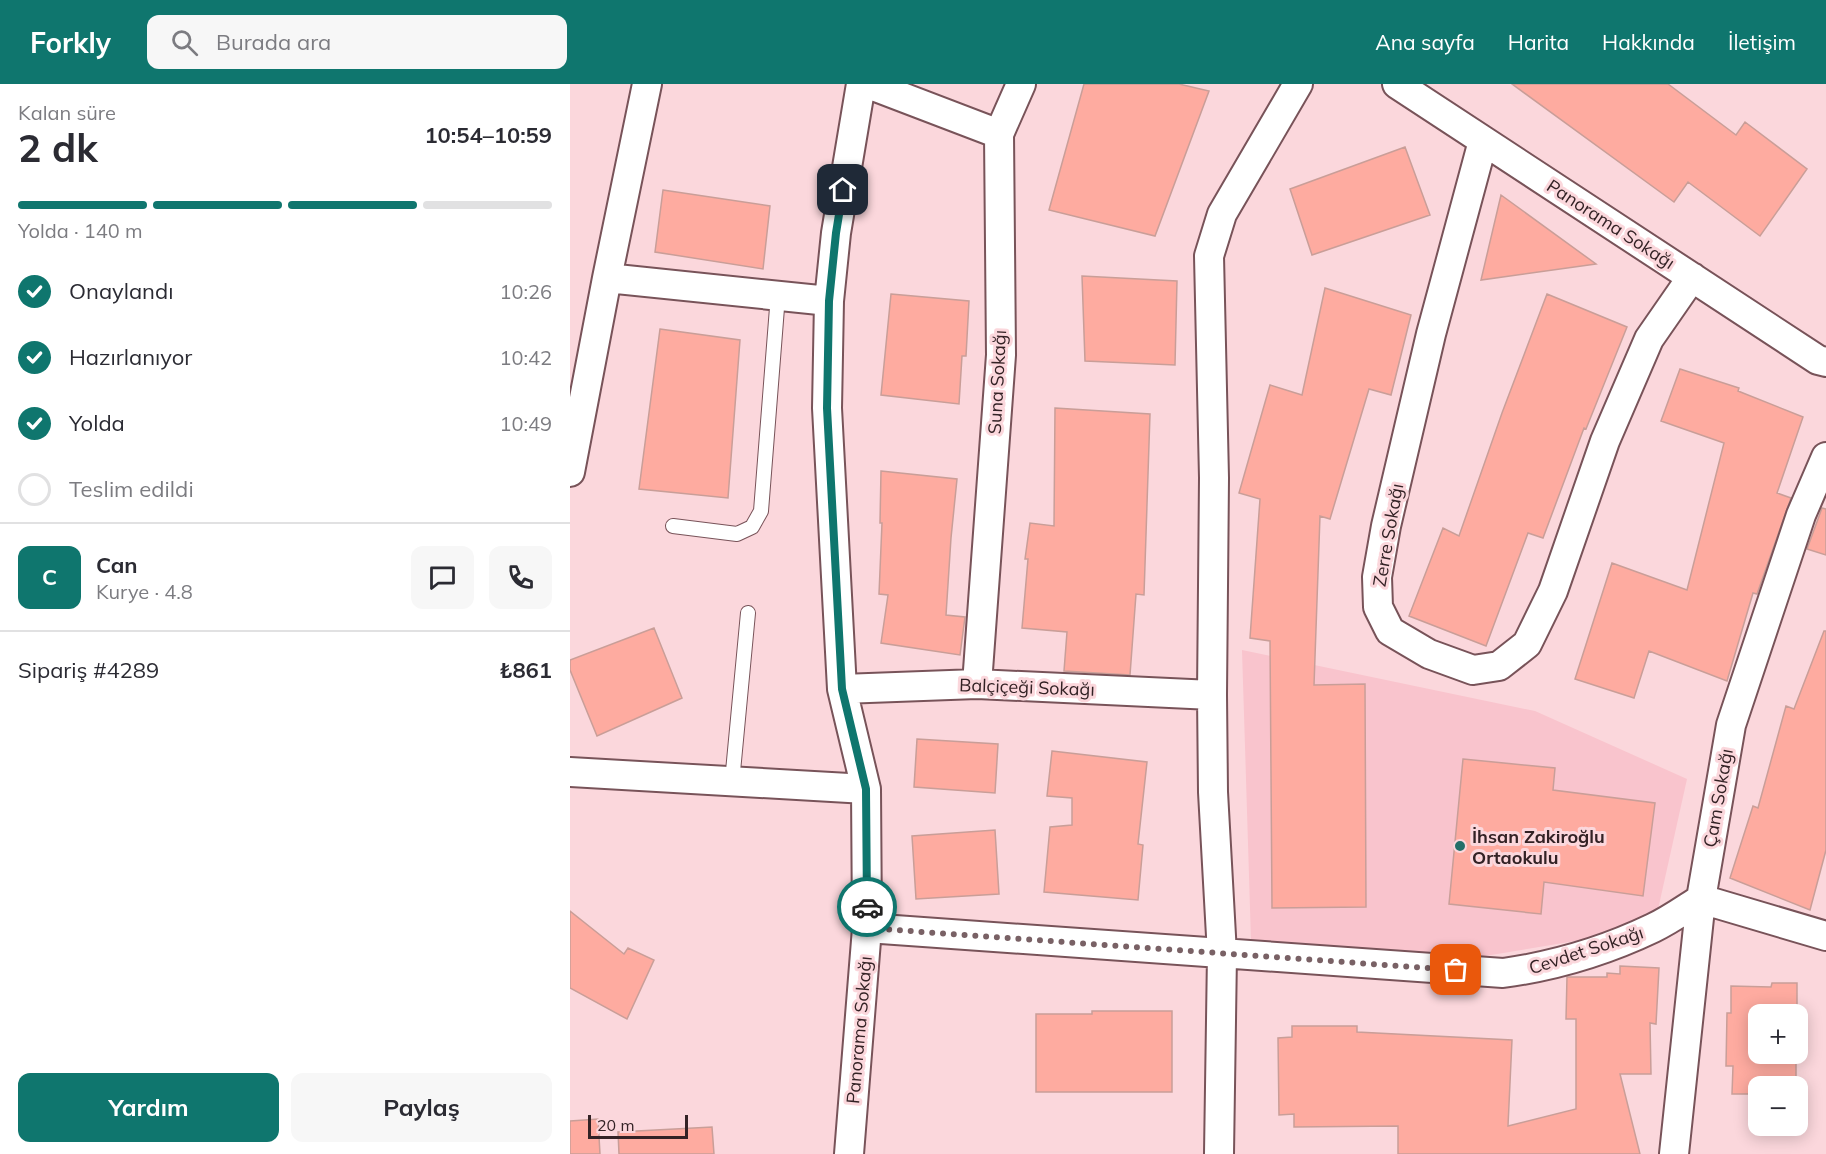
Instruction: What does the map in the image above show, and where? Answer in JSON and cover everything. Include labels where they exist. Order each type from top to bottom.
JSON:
[{"type":"street","points":[[570,472],[647,84]]},
{"type":"street","name":"Panorama Sokağı","points":[[849,1154],[867,928],[866,789],[842,689],[827,408],[829,301],[836,233],[861,84]]},
{"type":"street","points":[[868,84],[999,134]]},
{"type":"street","name":"Suna Sokağı","points":[[977,684],[1001,355],[999,134],[1021,84]]},
{"type":"street","points":[[1219,1154],[1222,954],[1213,792],[1214,478],[1209,256],[1221,214],[1298,84]]},
{"type":"street","name":"Panorama Sokağı","points":[[1397,84],[1818,360],[1826,362]]},
{"type":"street","name":"Zerre Sokağı","points":[[1483,141],[1431,334],[1386,526],[1377,577],[1378,607],[1390,631],[1430,654],[1473,670],[1499,666],[1527,644],[1553,591],[1605,441],[1649,339],[1692,277]]},
{"type":"street","points":[[607,278],[829,301]]},
{"type":"street","name":"Çam Sokağı","points":[[1674,1154],[1701,899],[1731,725],[1801,514],[1826,457]]},
{"type":"street","name":"Balçiçeği Sokağı","points":[[842,689],[977,684],[1212,695]]},
{"type":"street","points":[[570,772],[866,789]]},
{"type":"street","points":[[1701,899],[1826,936]]},
{"type":"street","name":"Cevdet Sokağı","points":[[867,928],[1503,973],[1540,968],[1611,945],[1653,928],[1701,899]]},
{"type":"lane","points":[[673,526],[737,534],[752,527],[761,511],[778,295]]},
{"type":"lane","points":[[732,782],[748,613]]},
{"type":"shaded area","name":"İhsan Zakiroğlu Ortaokulu","points":[[1242,650],[1535,711],[1687,779],[1657,914],[1581,940],[1479,957],[1251,940]]},
{"type":"building","points":[[1084,84],[1179,84],[1209,91],[1155,236],[1049,210]]},
{"type":"building","points":[[1512,84],[1668,84],[1736,135],[1745,122],[1807,169],[1760,236],[1688,182],[1674,202]]},
{"type":"building","points":[[1405,147],[1430,215],[1312,255],[1290,189]]},
{"type":"building","points":[[663,190],[770,206],[763,269],[655,252]]},
{"type":"building","points":[[1501,195],[1596,264],[1481,280]]},
{"type":"building","points":[[1082,276],[1177,281],[1175,365],[1085,361]]},
{"type":"building","points":[[1325,288],[1411,315],[1391,395],[1369,389],[1330,519],[1320,516],[1314,685],[1365,684],[1366,907],[1272,908],[1270,641],[1250,638],[1260,499],[1239,493],[1270,385],[1302,395]]},
{"type":"building","points":[[891,294],[969,301],[966,356],[962,356],[959,404],[881,395]]},
{"type":"building","points":[[1547,294],[1627,327],[1586,429],[1584,428],[1543,538],[1528,533],[1486,646],[1409,616],[1443,528],[1459,536]]},
{"type":"building","points":[[660,329],[740,340],[728,498],[639,489]]},
{"type":"building","points":[[1680,369],[1739,388],[1738,391],[1803,417],[1777,493],[1791,498],[1757,594],[1753,593],[1727,681],[1649,651],[1634,698],[1575,679],[1612,563],[1687,590],[1724,443],[1661,421]]},
{"type":"building","points":[[1055,408],[1150,414],[1144,595],[1136,594],[1130,675],[1064,671],[1067,632],[1022,628],[1028,559],[1025,559],[1030,523],[1054,526]]},
{"type":"building","points":[[881,471],[957,479],[946,615],[965,617],[960,655],[881,643],[888,595],[879,594],[882,523],[880,523]]},
{"type":"building","points":[[1822,508],[1826,509],[1826,555],[1807,549]]},
{"type":"building","points":[[654,628],[682,698],[597,736],[570,670],[570,660]]},
{"type":"building","points":[[1824,631],[1826,631],[1826,850],[1810,910],[1730,878],[1753,806],[1758,808],[1786,706],[1794,709]]},
{"type":"building","points":[[917,739],[998,744],[995,793],[914,787]]},
{"type":"building","points":[[1052,751],[1147,762],[1138,844],[1143,845],[1138,900],[1044,892],[1050,827],[1072,825],[1072,798],[1047,796]]},
{"type":"building","points":[[1463,759],[1555,768],[1553,790],[1655,803],[1643,896],[1544,882],[1541,914],[1449,904]]},
{"type":"building","points":[[995,830],[999,894],[916,899],[912,836]]},
{"type":"building","points":[[570,911],[624,954],[628,948],[654,960],[627,1019],[570,988]]},
{"type":"building","points":[[1620,966],[1659,968],[1656,1024],[1650,1023],[1651,1074],[1620,1074],[1640,1154],[1398,1154],[1398,1126],[1294,1127],[1294,1114],[1279,1115],[1278,1038],[1292,1037],[1292,1026],[1357,1026],[1357,1032],[1512,1040],[1508,1126],[1576,1109],[1576,1019],[1566,1019],[1567,977],[1607,977],[1607,973],[1620,974]]},
{"type":"building","points":[[1772,983],[1797,983],[1797,1004],[1748,1004],[1748,1064],[1796,1064],[1796,1076],[1748,1076],[1748,1094],[1732,1094],[1733,1066],[1726,1066],[1727,1013],[1731,1013],[1731,986],[1771,987]]},
{"type":"building","points":[[1092,1011],[1172,1011],[1172,1092],[1036,1092],[1036,1014],[1092,1014]]},
{"type":"building","points":[[598,1119],[600,1154],[570,1154],[570,1121]]},
{"type":"building","points":[[712,1127],[714,1154],[619,1154],[618,1132]]},
{"type":"way so far","points":[[867,907],[867,928],[1456,970]]},
{"type":"place","name":"İhsan Zakiroğlu Ortaokulu","points":[[1460,846]]},
{"type":"route","points":[[843,190],[829,301],[827,408],[842,689],[866,789],[867,907]]}]
